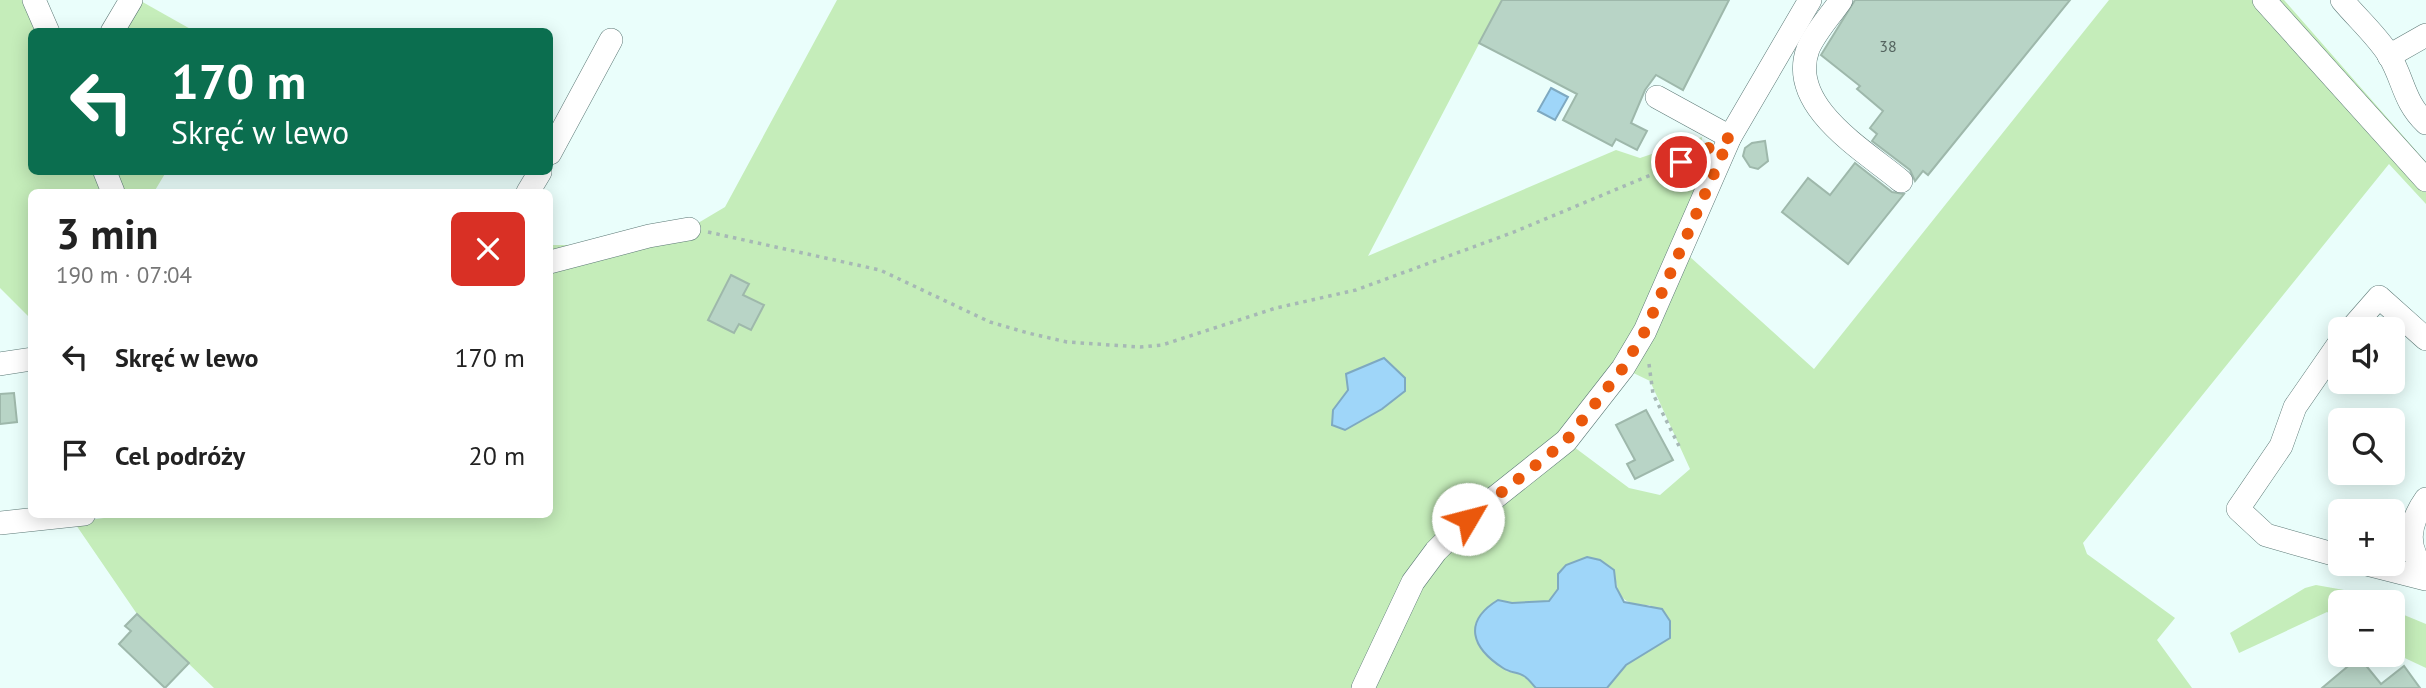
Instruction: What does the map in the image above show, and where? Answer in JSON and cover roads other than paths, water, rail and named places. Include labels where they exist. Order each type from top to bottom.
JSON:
[{"type":"lane","points":[[34,0],[46,28]]},
{"type":"lane","points":[[114,28],[131,0]]},
{"type":"lane","points":[[1363,688],[1413,582],[1436,551],[1468,519],[1566,441],[1596,405],[1645,331],[1730,137],[1810,0]]},
{"type":"lane","points":[[1841,0],[1809,47],[1806,88],[1815,107],[1901,181]]},
{"type":"lane","points":[[2264,0],[2426,180]]},
{"type":"lane","points":[[2342,0],[2389,56],[2404,94],[2413,110],[2426,123]]},
{"type":"lane","points":[[2389,56],[2426,35]]},
{"type":"lane","points":[[553,147],[611,40]]},
{"type":"lane","points":[[1657,97],[1730,137]]},
{"type":"lane","points":[[553,261],[649,236],[689,229]]},
{"type":"lane","points":[[2362,317],[2379,297],[2401,317]]},
{"type":"lane","points":[[2405,320],[2426,339]]},
{"type":"lane","points":[[2328,359],[2295,407],[2281,446],[2238,509],[2266,534],[2328,552]]},
{"type":"lane","points":[[0,364],[28,360]]},
{"type":"lane","points":[[2426,499],[2415,517],[2410,539],[2414,556],[2426,571]]},
{"type":"lane","points":[[0,523],[47,518]]},
{"type":"lane","points":[[2405,574],[2426,579]]},
{"type":"water","points":[[1551,88],[1568,97],[1555,120],[1538,111]]},
{"type":"water","points":[[1384,358],[1405,378],[1405,391],[1382,409],[1345,430],[1332,425],[1333,410],[1348,390],[1346,374]]},
{"type":"water","points":[[1587,557],[1600,560],[1614,570],[1616,587],[1624,602],[1662,609],[1670,621],[1670,638],[1626,665],[1607,688],[1536,688],[1526,677],[1506,670],[1484,652],[1475,635],[1479,617],[1498,600],[1512,603],[1549,601],[1558,589],[1558,574],[1566,565]]}]
